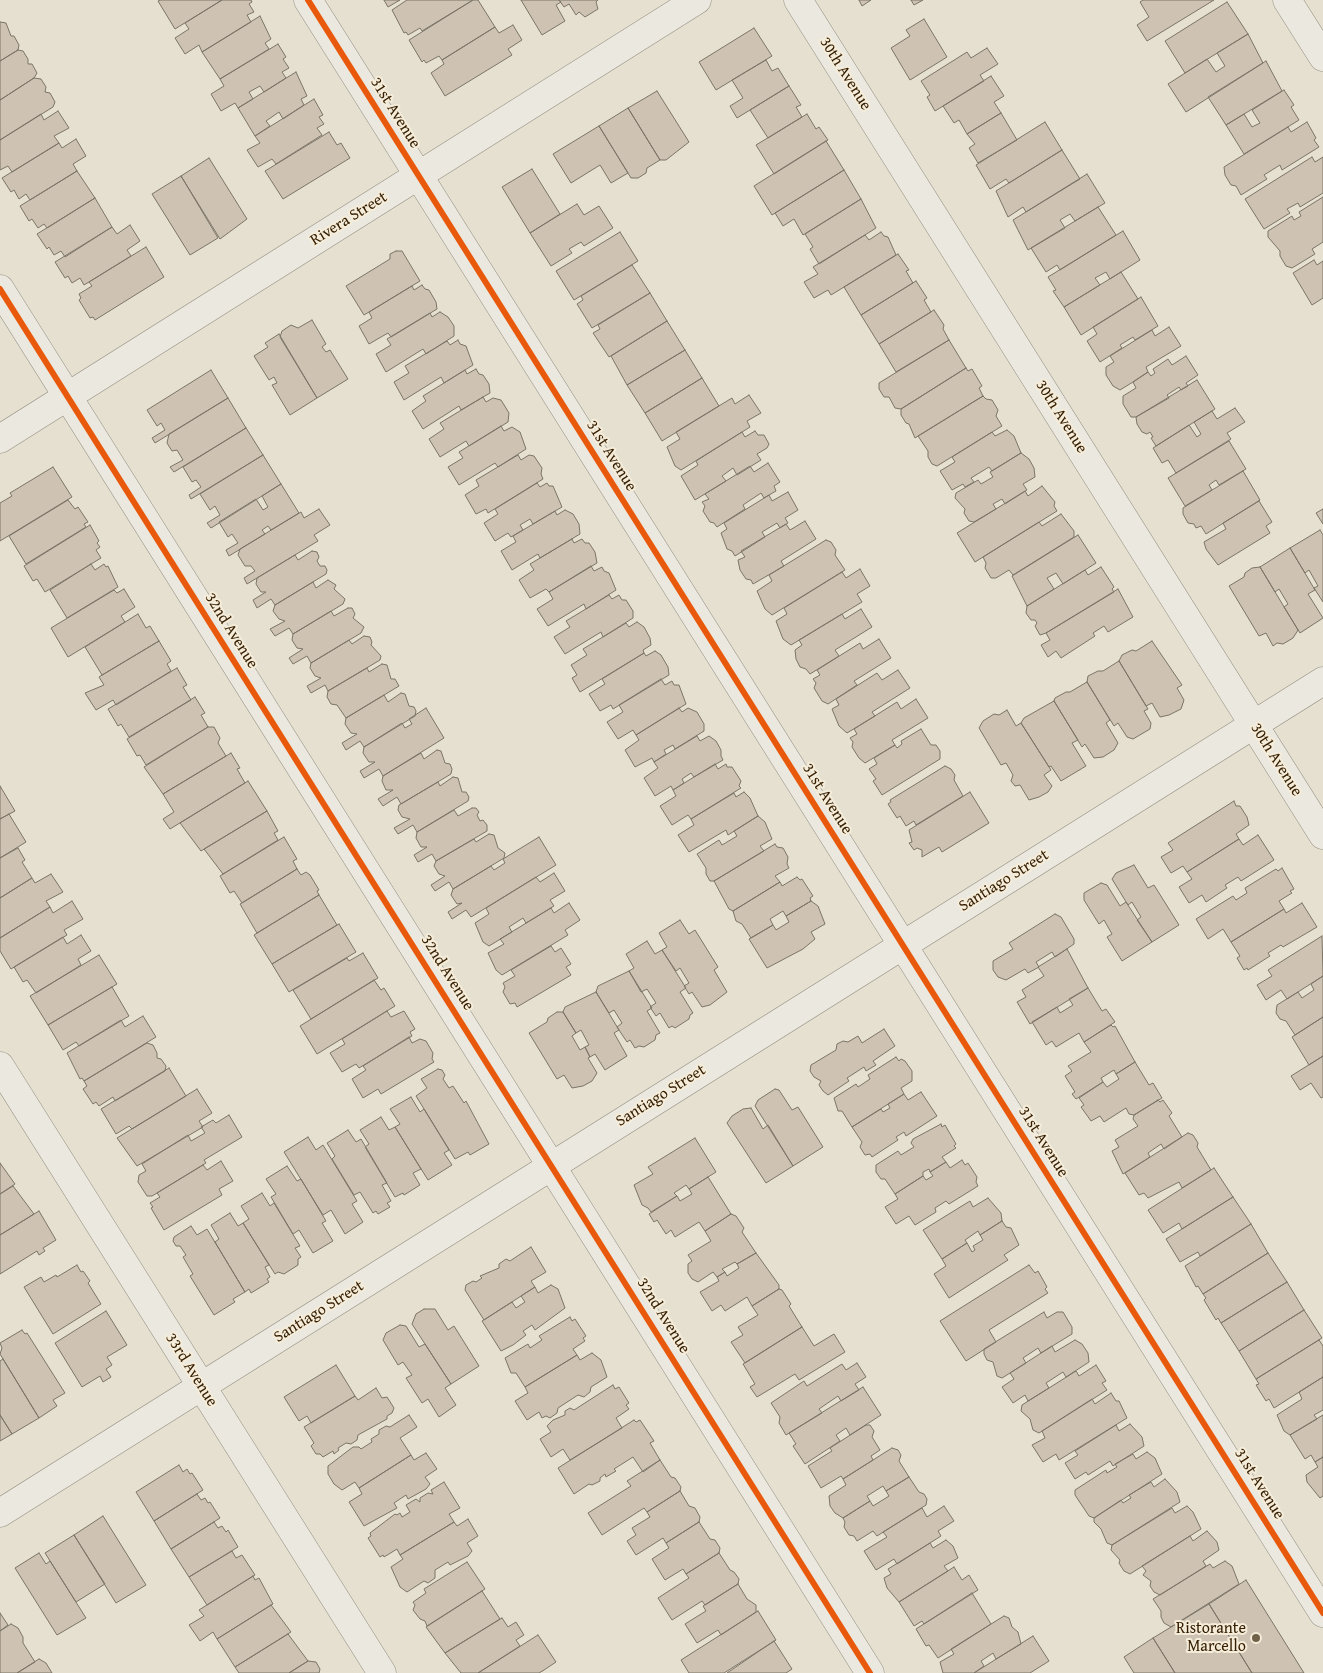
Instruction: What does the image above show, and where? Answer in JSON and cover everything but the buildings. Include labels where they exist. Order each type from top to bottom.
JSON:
[{"type":"street","name":"31st Avenue","points":[[308,0],[1323,1612]]},
{"type":"street","name":"Rivera Street","points":[[0,439],[697,0]]},
{"type":"street","name":"30th Avenue","points":[[798,0],[1323,835]]},
{"type":"street","points":[[1287,0],[1323,56]]},
{"type":"street","name":"32nd Avenue","points":[[0,289],[870,1673]]},
{"type":"street","name":"Santiago Street","points":[[0,1513],[1323,680]]},
{"type":"street","name":"33rd Avenue","points":[[0,1066],[382,1673]]},
{"type":"cycle path","points":[[308,0],[1323,1613]]},
{"type":"cycle path","points":[[0,289],[870,1673]]},
{"type":"place","name":"Ristorante Marcello","points":[[1256,1638]]}]
